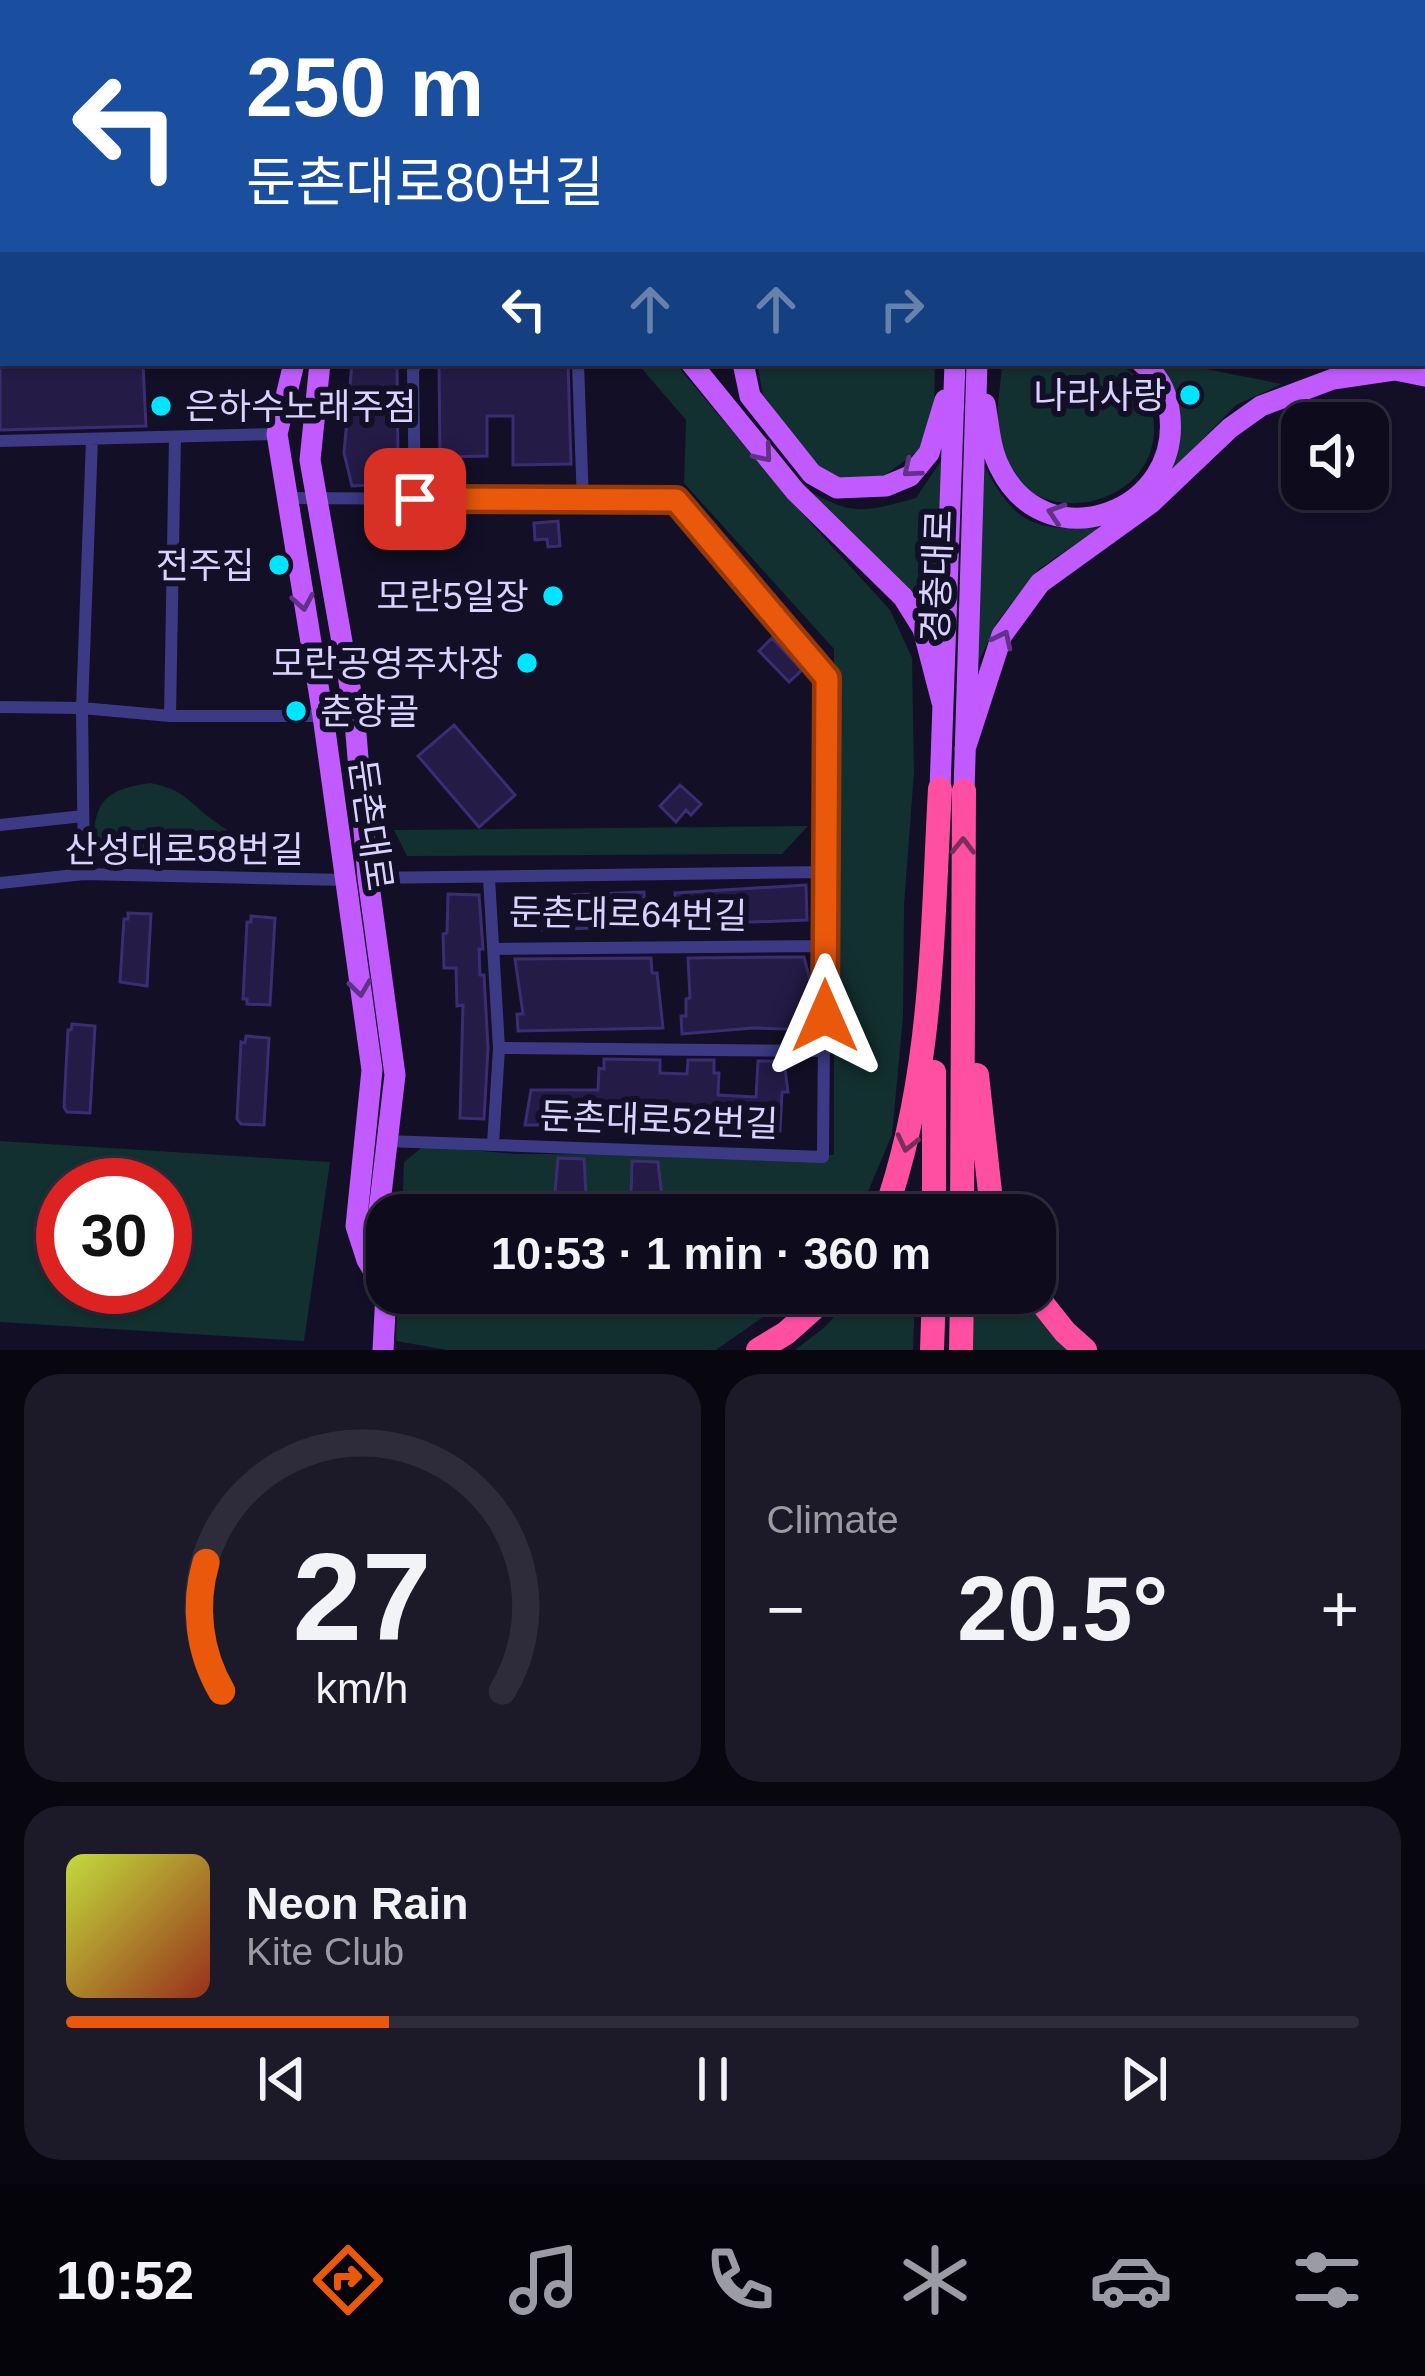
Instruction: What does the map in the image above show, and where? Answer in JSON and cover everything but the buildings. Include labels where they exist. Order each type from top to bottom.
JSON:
[{"type":"highway","points":[[892,1194],[920,1086],[934,902],[952,790]]},
{"type":"highway","points":[[952,790],[992,1194]]},
{"type":"highway","points":[[934,902],[934,1194]]},
{"type":"highway","points":[[962,916],[962,1194]]},
{"type":"highway","points":[[758,1350],[808,1314]]},
{"type":"highway","points":[[932,1350],[933,1314]]},
{"type":"highway","points":[[961,1350],[962,1314]]},
{"type":"highway","points":[[1051,1314],[1085,1350]]},
{"type":"main road","name":"둔촌대로","points":[[293,366],[277,434],[323,716],[372,1070],[356,1226],[366,1257]]},
{"type":"main road","name":"둔촌대로","points":[[320,366],[312,423],[315,498],[354,710],[368,878],[395,1075],[381,1194]]},
{"type":"main road","points":[[693,366],[795,491],[903,597],[923,629],[942,703]]},
{"type":"main road","points":[[744,366],[750,396],[812,474],[837,488],[863,490],[910,476],[929,453],[962,366]]},
{"type":"main road","name":"경충대로","points":[[952,790],[942,703],[963,366]]},
{"type":"main road","name":"경충대로","points":[[952,790],[964,749],[963,366]]},
{"type":"main road","points":[[964,366],[1006,478],[1024,499],[1048,513],[1076,519],[1106,514],[1136,500],[1161,473],[1171,419],[1166,390],[1145,366]]},
{"type":"main road","points":[[1372,366],[1425,376]]},
{"type":"main road","points":[[964,749],[1002,635],[1040,583],[1151,503],[1230,428],[1261,406],[1334,380],[1394,370]]},
{"type":"main road","name":"둔촌대로","points":[[383,1348],[385,1314]]},
{"type":"street","points":[[415,366],[415,499]]},
{"type":"street","points":[[578,366],[583,502]]},
{"type":"street","points":[[0,440],[277,434]]},
{"type":"street","points":[[170,716],[175,437]]},
{"type":"street","points":[[84,874],[82,708],[92,439]]},
{"type":"street","points":[[285,498],[676,500],[827,678],[824,1051]]},
{"type":"street","points":[[0,707],[170,716],[323,716]]},
{"type":"street","points":[[0,825],[82,816]]},
{"type":"street","name":"둔촌대로64번길","points":[[368,878],[825,872]]},
{"type":"street","name":"산성대로58번길","points":[[0,883],[84,874],[368,878]]},
{"type":"street","name":"둔촌대로64번길","points":[[489,878],[494,949],[825,946]]},
{"type":"street","points":[[494,949],[499,1048]]},
{"type":"street","name":"둔촌대로52번길","points":[[387,1142],[823,1156],[824,1051],[499,1048],[493,1144]]},
{"type":"green space","points":[[640,366],[678,366],[890,610],[912,658],[914,772],[904,905],[903,1017],[892,1135],[867,1194],[403,1194],[404,1162],[424,1146],[516,1154],[834,1155],[834,649],[684,483],[686,420]]},
{"type":"green space","points":[[758,366],[935,366],[934,410],[919,450],[880,479],[850,483],[823,474],[763,395]]},
{"type":"green space","points":[[1002,366],[1119,366],[1141,383],[1150,402],[1153,440],[1142,469],[1120,490],[1091,501],[1061,502],[1032,493],[1010,471],[998,437]]},
{"type":"green space","points":[[1161,366],[1190,366],[1282,384],[1236,405],[1172,470],[1175,400]]},
{"type":"green space","points":[[943,458],[935,644],[803,487],[845,507],[883,507],[916,498]]},
{"type":"green space","points":[[981,460],[1003,497],[1026,518],[1055,527],[1099,528],[1039,569],[997,622],[973,674]]},
{"type":"green space","points":[[150,783],[179,793],[245,840],[301,861],[92,855],[103,803],[119,791]]},
{"type":"green space","points":[[808,826],[782,854],[407,856],[394,830]]},
{"type":"green space","points":[[0,1141],[330,1162],[304,1341],[0,1322]]},
{"type":"green space","points":[[397,1314],[767,1314],[716,1350],[447,1350],[396,1341]]},
{"type":"green space","points":[[836,1314],[914,1314],[913,1350],[795,1350]]},
{"type":"green space","points":[[972,1314],[1036,1314],[1068,1350],[971,1350]]},
{"type":"place","name":"나라사랑","points":[[1190,395]]},
{"type":"place","name":"은하수노래주점","points":[[161,406]]},
{"type":"place","name":"전주집","points":[[279,565]]},
{"type":"place","name":"모란5일장","points":[[553,596]]},
{"type":"place","name":"모란공영주차장","points":[[527,663]]},
{"type":"place","name":"춘향골","points":[[296,711]]},
{"type":"route","points":[[415,499],[676,500],[827,678],[825,1016]]}]
